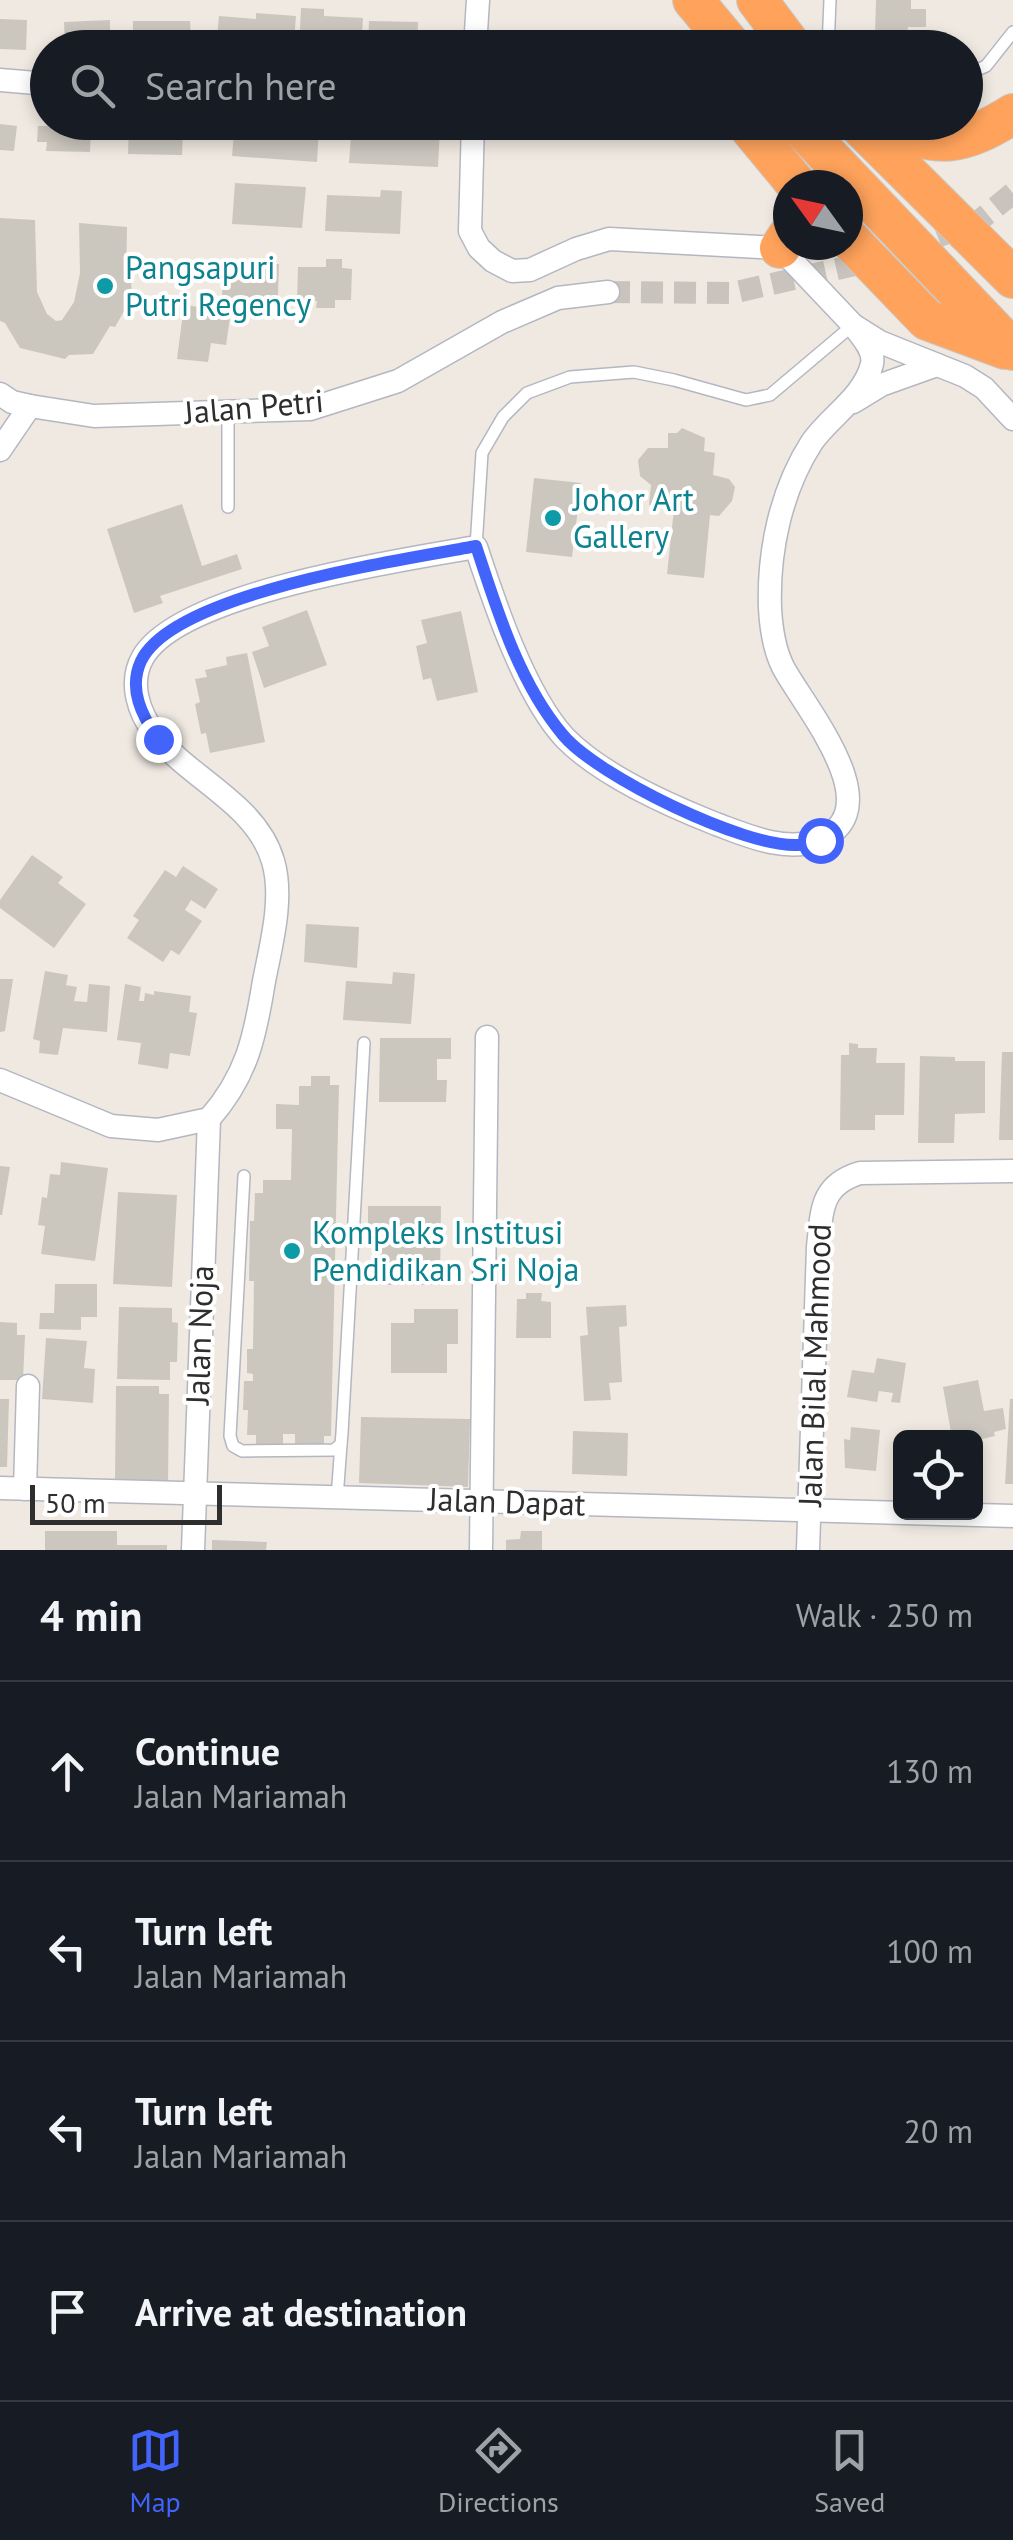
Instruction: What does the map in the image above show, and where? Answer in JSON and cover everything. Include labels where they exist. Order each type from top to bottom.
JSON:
[{"type":"highway","points":[[691,0],[700,30]]},
{"type":"highway","points":[[691,0],[717,30]]},
{"type":"highway","points":[[983,130],[1013,114]]},
{"type":"highway","points":[[760,140],[785,170]]},
{"type":"highway","points":[[813,140],[1013,351]]},
{"type":"highway","points":[[874,140],[1013,278]]},
{"type":"highway","points":[[924,140],[954,140]]},
{"type":"highway","points":[[863,253],[928,320],[1013,351]]},
{"type":"street","points":[[477,30],[478,0]]},
{"type":"street","points":[[0,80],[30,82]]},
{"type":"street","points":[[473,140],[470,231],[479,248],[512,271],[530,270],[609,239],[773,242]]},
{"type":"street","points":[[0,1080],[111,1126],[158,1130],[209,1119],[242,1074],[256,1032],[274,911],[273,861],[260,834],[234,804],[158,739],[144,718],[136,691],[142,658],[170,631],[227,603],[329,574],[476,546],[520,664],[564,736],[600,766],[695,816],[739,833],[797,845],[820,840],[839,826],[850,799],[844,769],[781,663],[771,627],[770,577],[772,550],[793,479],[814,440],[846,406],[873,361],[870,348],[799,260]]},
{"type":"street","name":"Jalan Petri","points":[[0,394],[12,402],[94,416],[310,409],[398,381],[502,322],[558,298],[608,292]]},
{"type":"street","points":[[853,325],[880,342],[984,388],[1013,419]]},
{"type":"street","points":[[846,406],[881,385],[937,365]]},
{"type":"street","points":[[0,450],[30,406]]},
{"type":"street","points":[[481,1550],[487,1037]]},
{"type":"street","name":"Jalan Noja","points":[[193,1550],[209,1119]]},
{"type":"street","name":"Jalan Bilal Mahmood","points":[[808,1550],[822,1201],[845,1178],[860,1172],[1013,1172]]},
{"type":"street","points":[[26,1489],[28,1386]]},
{"type":"street","name":"Jalan Dapat","points":[[0,1488],[195,1494],[338,1485],[484,1502],[1013,1516]]},
{"type":"lane","points":[[829,30],[830,0]]},
{"type":"lane","points":[[983,67],[1013,32]]},
{"type":"lane","points":[[476,546],[482,453],[503,417],[527,393],[570,377],[634,372],[746,400],[770,395],[853,325]]},
{"type":"lane","points":[[228,413],[228,507]]},
{"type":"lane","points":[[338,1485],[364,1043]]},
{"type":"lane","points":[[244,1176],[232,1446],[242,1452],[334,1450],[341,1444]]},
{"type":"building","points":[[876,0],[911,0],[911,9],[926,9],[926,27],[875,30]]},
{"type":"building","points":[[301,8],[324,9],[324,16],[363,18],[362,30],[300,30]]},
{"type":"building","points":[[256,13],[296,16],[295,30],[218,30],[219,16],[256,19]]},
{"type":"building","points":[[0,19],[27,20],[26,50],[0,49]]},
{"type":"building","points":[[110,20],[110,30],[64,30],[64,22]]},
{"type":"building","points":[[133,21],[190,21],[190,30],[133,30]]},
{"type":"building","points":[[369,21],[418,22],[418,30],[369,30]]},
{"type":"building","points":[[0,124],[17,126],[14,151],[0,150]]},
{"type":"building","points":[[90,140],[90,152],[46,151],[47,142],[37,142]]},
{"type":"building","points":[[128,140],[183,140],[182,155],[128,154]]},
{"type":"building","points":[[233,140],[318,140],[317,162],[232,156]]},
{"type":"building","points":[[351,140],[439,140],[438,167],[349,163]]},
{"type":"building","points":[[235,183],[306,187],[302,228],[232,224]]},
{"type":"building","points":[[381,190],[402,191],[400,234],[325,231],[327,195],[380,197]]},
{"type":"building","name":"Pangsapuri Putri Regency","points":[[0,218],[35,220],[37,292],[47,314],[56,321],[62,320],[74,302],[80,273],[79,223],[127,227],[126,279],[131,279],[132,297],[93,354],[69,355],[65,359],[20,348],[0,321]]},
{"type":"building","points":[[326,259],[342,259],[342,268],[352,269],[351,300],[335,300],[335,308],[316,308],[317,301],[297,301],[298,267],[326,267]]},
{"type":"building","points":[[223,262],[279,264],[278,297],[261,297],[261,302],[222,297]]},
{"type":"building","points":[[184,305],[231,311],[226,345],[211,343],[208,362],[177,359]]},
{"type":"building","points":[[682,428],[705,438],[704,451],[715,453],[713,475],[729,479],[735,487],[732,501],[719,516],[710,515],[704,578],[667,574],[674,509],[649,505],[651,485],[640,476],[638,460],[648,448],[668,448],[668,433],[677,433]]},
{"type":"building","name":"Johor Art Gallery","points":[[534,478],[581,483],[572,557],[526,552]]},
{"type":"building","points":[[182,504],[202,566],[237,554],[242,569],[160,596],[163,603],[134,613],[107,529]]},
{"type":"building","points":[[307,610],[327,665],[264,688],[252,652],[269,646],[262,627]]},
{"type":"building","points":[[461,611],[478,692],[437,701],[431,678],[423,680],[416,646],[427,643],[421,620]]},
{"type":"building","points":[[247,653],[265,742],[210,753],[206,733],[201,734],[195,679],[207,677],[205,670],[227,665],[226,657]]},
{"type":"building","points":[[32,855],[63,877],[58,883],[86,904],[54,948],[0,908],[0,900]]},
{"type":"building","points":[[183,866],[218,889],[205,909],[191,900],[185,910],[202,921],[179,955],[171,950],[163,962],[127,938],[139,920],[133,916],[165,870],[176,877]]},
{"type":"building","points":[[306,924],[359,927],[357,968],[304,962]]},
{"type":"building","points":[[45,971],[68,975],[66,985],[77,987],[74,1001],[87,1002],[89,984],[110,986],[107,1032],[63,1028],[58,1055],[39,1053],[40,1041],[33,1039]]},
{"type":"building","points":[[393,972],[415,974],[411,1024],[343,1020],[346,981],[392,984]]},
{"type":"building","points":[[0,979],[13,979],[5,1031],[0,1032]]},
{"type":"building","points":[[125,984],[141,987],[139,1001],[144,1001],[145,993],[154,995],[154,991],[191,996],[189,1012],[197,1013],[190,1056],[170,1053],[168,1069],[138,1064],[141,1043],[117,1040]]},
{"type":"building","points":[[380,1038],[451,1038],[451,1059],[437,1059],[437,1080],[447,1080],[446,1102],[379,1102]]},
{"type":"building","points":[[849,1043],[858,1044],[858,1048],[877,1048],[876,1063],[905,1063],[904,1115],[875,1115],[875,1130],[840,1130],[841,1055],[849,1055]]},
{"type":"building","points":[[1002,1052],[1013,1052],[1013,1140],[999,1140]]},
{"type":"building","points":[[920,1056],[985,1061],[985,1113],[955,1114],[954,1143],[918,1143]]},
{"type":"building","name":"Kompleks Institusi Pendidikan Sri Noja","points":[[311,1076],[330,1076],[330,1085],[339,1085],[331,1436],[324,1436],[324,1447],[295,1447],[295,1434],[283,1434],[283,1446],[256,1445],[256,1435],[247,1435],[248,1410],[243,1410],[244,1381],[253,1381],[253,1374],[247,1373],[247,1349],[253,1349],[250,1221],[254,1221],[255,1193],[263,1193],[263,1180],[291,1180],[292,1129],[276,1129],[276,1104],[299,1105],[299,1086],[311,1086]]},
{"type":"building","points":[[61,1162],[108,1168],[95,1261],[41,1254],[45,1226],[38,1225],[42,1197],[47,1198],[50,1174],[60,1175]]},
{"type":"building","points":[[0,1166],[10,1167],[2,1215],[0,1215]]},
{"type":"building","points":[[118,1192],[177,1195],[172,1287],[113,1284]]},
{"type":"building","points":[[368,1206],[441,1206],[440,1285],[375,1285],[375,1233],[368,1233]]},
{"type":"building","points":[[55,1284],[97,1284],[97,1317],[81,1317],[81,1330],[39,1329],[40,1313],[54,1313]]},
{"type":"building","points":[[526,1293],[542,1293],[541,1301],[551,1302],[551,1338],[516,1338],[517,1299],[526,1299]]},
{"type":"building","points":[[626,1305],[627,1326],[619,1327],[622,1382],[609,1383],[611,1400],[584,1401],[580,1336],[588,1335],[586,1307]]},
{"type":"building","points":[[119,1307],[172,1308],[172,1322],[178,1323],[177,1362],[170,1362],[170,1380],[117,1379]]},
{"type":"building","points":[[414,1309],[458,1309],[458,1344],[447,1344],[447,1373],[391,1373],[391,1323],[414,1323]]},
{"type":"building","points":[[0,1322],[17,1323],[17,1335],[25,1335],[23,1380],[0,1380]]},
{"type":"building","points":[[46,1338],[87,1341],[84,1368],[95,1369],[93,1403],[42,1399]]},
{"type":"building","points":[[877,1358],[906,1363],[900,1403],[891,1402],[893,1393],[879,1391],[877,1402],[847,1397],[852,1370],[874,1373]]},
{"type":"building","points":[[978,1380],[984,1411],[1003,1408],[1006,1429],[983,1439],[983,1430],[951,1430],[943,1387]]},
{"type":"building","points":[[116,1386],[159,1386],[159,1394],[169,1394],[168,1483],[115,1483]]},
{"type":"building","points":[[0,1399],[9,1399],[7,1467],[0,1467]]},
{"type":"building","points":[[1010,1399],[1013,1484],[1005,1484]]},
{"type":"building","points":[[361,1417],[470,1419],[468,1487],[359,1483]]},
{"type":"building","points":[[851,1427],[880,1430],[876,1471],[845,1468],[844,1439],[850,1440]]},
{"type":"building","points":[[573,1431],[628,1433],[627,1476],[572,1474]]},
{"type":"building","points":[[45,1531],[117,1531],[117,1545],[167,1545],[167,1550],[45,1550]]},
{"type":"building","points":[[521,1531],[542,1531],[542,1550],[506,1550],[506,1540],[520,1539]]},
{"type":"building","points":[[212,1540],[267,1542],[266,1550],[212,1550]]},
{"type":"tunnel","points":[[907,249],[980,220],[1013,193]]},
{"type":"tunnel","points":[[608,292],[732,293],[877,260]]},
{"type":"place","name":"Pangsapuri Putri Regency","points":[[105,286]]},
{"type":"place","name":"Johor Art Gallery","points":[[553,518]]},
{"type":"place","name":"Kompleks Institusi Pendidikan Sri Noja","points":[[292,1251]]},
{"type":"route","points":[[158,739],[144,718],[136,691],[137,674],[142,658],[170,631],[227,603],[329,574],[476,546],[520,664],[564,736],[600,766],[695,816],[754,838],[797,845],[820,840]]}]
